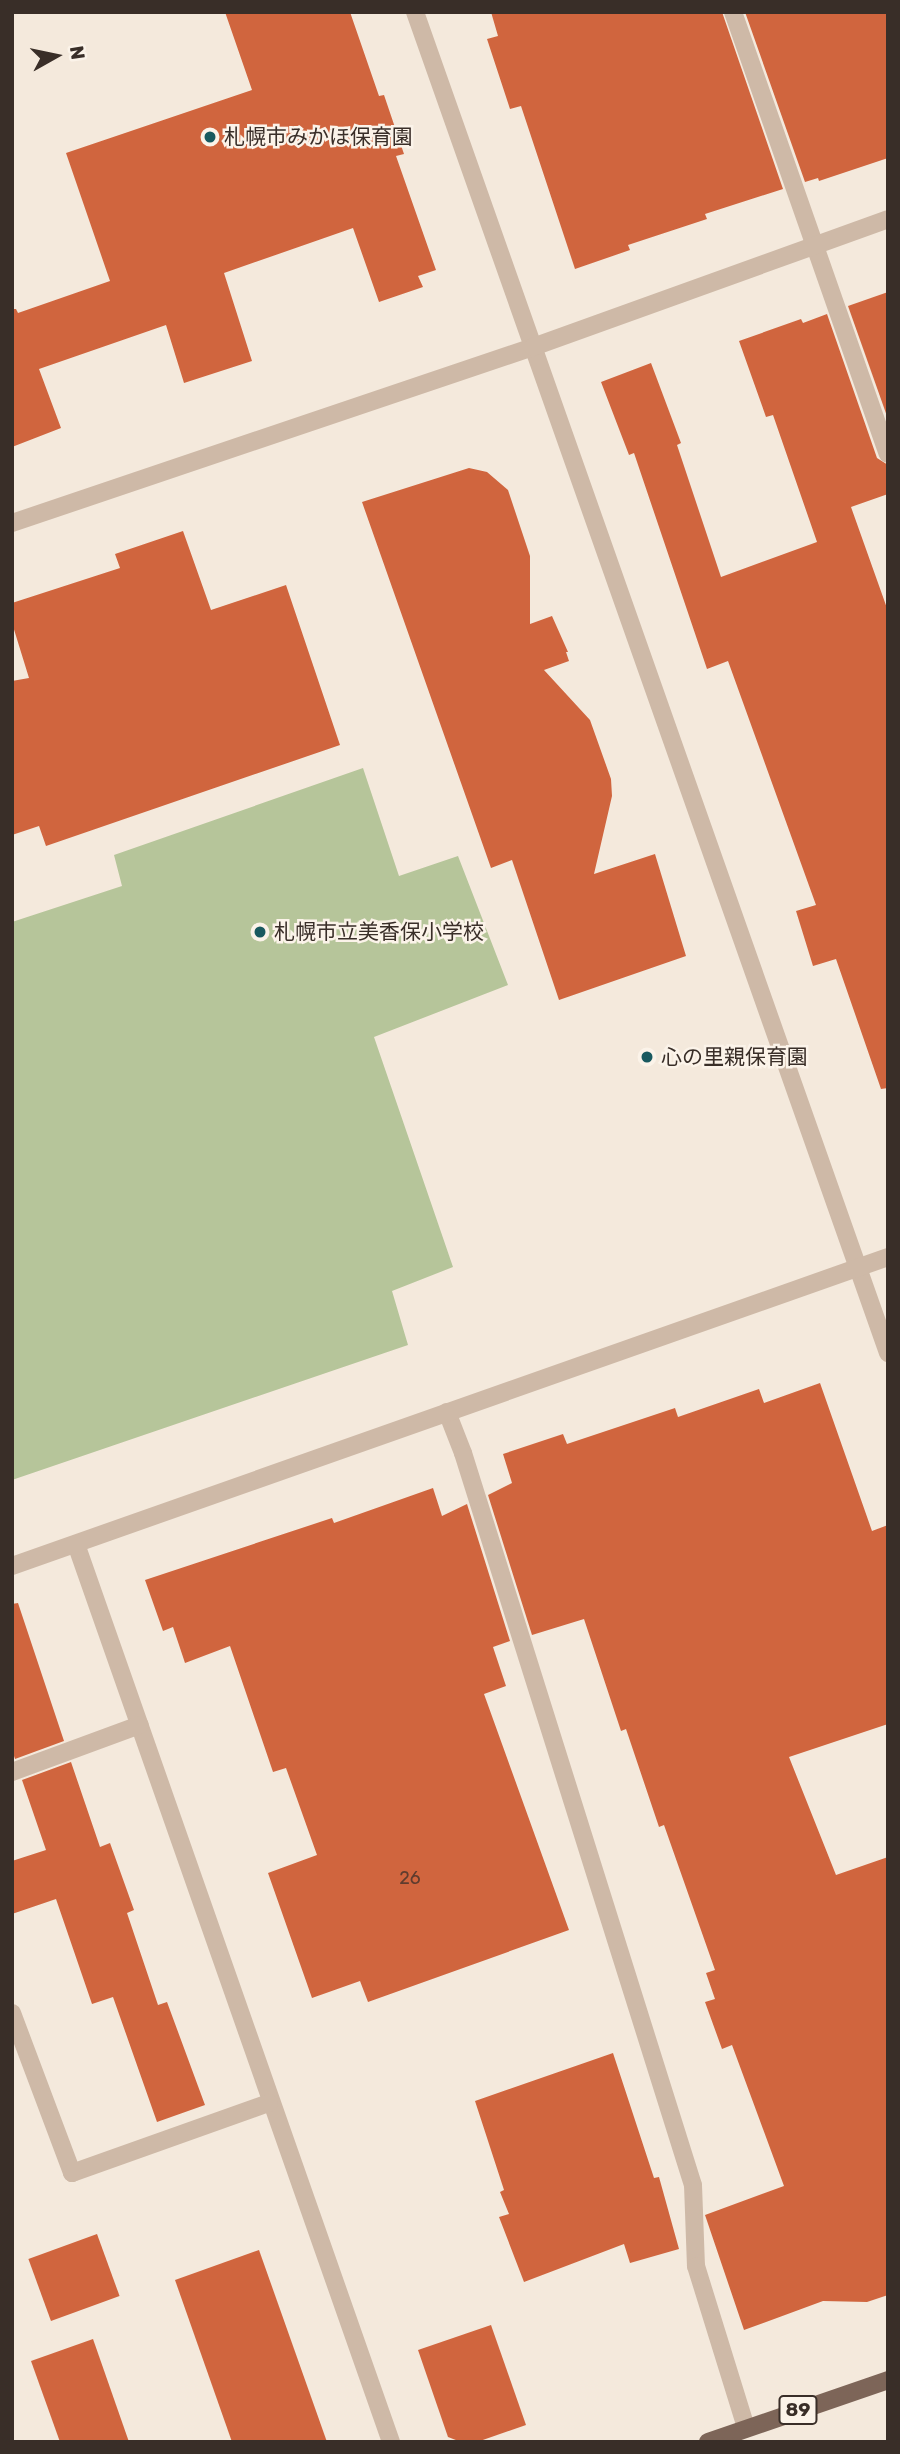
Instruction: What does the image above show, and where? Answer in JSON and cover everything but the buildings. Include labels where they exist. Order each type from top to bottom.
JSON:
[{"type":"main road","name":"89","points":[[708,2442],[888,2380]]},
{"type":"street","points":[[415,12],[888,1353]]},
{"type":"street","points":[[733,12],[888,454]]},
{"type":"street","points":[[12,523],[533,347],[888,219]]},
{"type":"street","points":[[12,1566],[856,1266],[888,1257]]},
{"type":"street","points":[[447,1412],[463,1453],[693,2185],[696,2266],[746,2428]]},
{"type":"street","points":[[76,1544],[269,2103],[390,2442]]},
{"type":"street","points":[[12,1772],[140,1725]]},
{"type":"street","points":[[12,2013],[72,2173],[269,2103]]},
{"type":"green space","points":[[363,768],[399,876],[458,856],[508,985],[374,1037],[453,1267],[392,1291],[408,1345],[12,1480],[12,922],[122,886],[114,855]]},
{"type":"place","name":"札幌市みかほ保育園","points":[[210,137]]},
{"type":"place","name":"札幌市立美香保小学校","points":[[260,932]]},
{"type":"place","name":"心の里親保育園","points":[[647,1057]]}]
